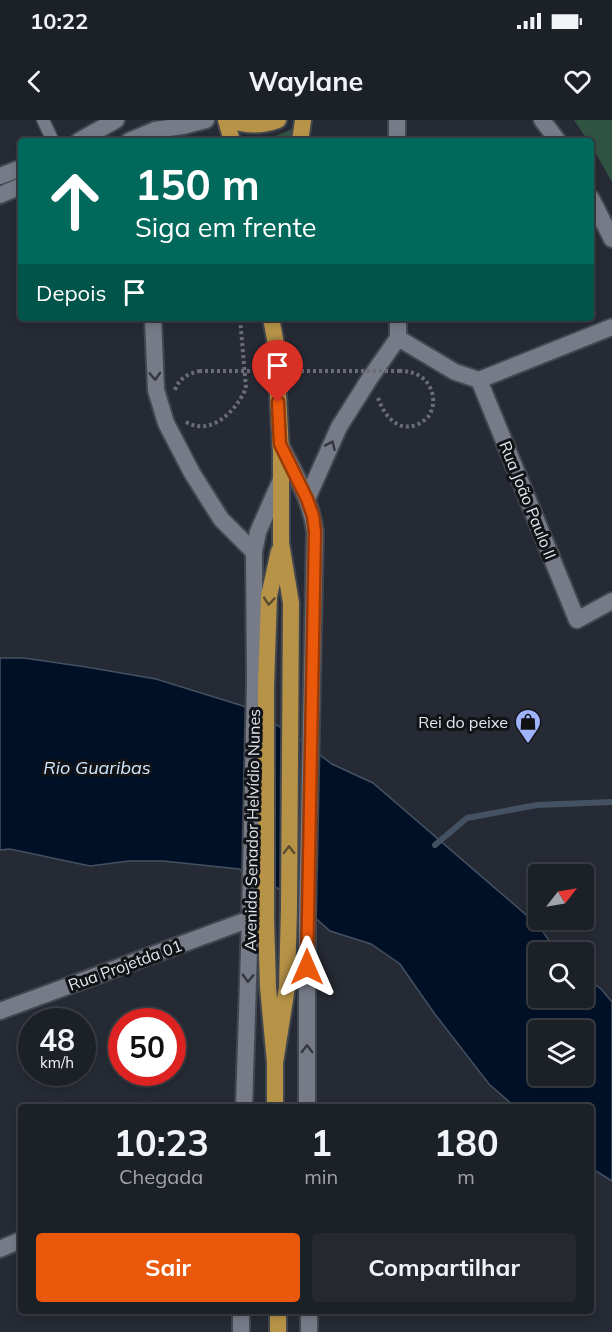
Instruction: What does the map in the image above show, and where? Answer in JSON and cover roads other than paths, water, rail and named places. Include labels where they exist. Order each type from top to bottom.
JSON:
[{"type":"highway","points":[[226,120],[231,138]]},
{"type":"highway","points":[[231,120],[255,125],[278,120]]},
{"type":"highway","points":[[300,138],[303,120]]},
{"type":"highway","points":[[272,321],[275,339],[280,444],[281,543],[291,603],[287,987],[275,1063]]},
{"type":"highway","points":[[275,339],[278,321]]},
{"type":"highway","points":[[275,1104],[275,1063],[268,987],[258,919],[260,685],[269,596],[281,543]]},
{"type":"highway","points":[[278,1314],[278,1332]]},
{"type":"street","points":[[84,138],[116,120]]},
{"type":"street","points":[[155,135],[206,120]]},
{"type":"street","points":[[397,120],[397,138]]},
{"type":"street","points":[[542,120],[556,138]]},
{"type":"street","points":[[0,176],[18,169]]},
{"type":"street","points":[[0,195],[18,187]]},
{"type":"street","points":[[594,201],[606,213],[612,239]]},
{"type":"street","points":[[153,321],[156,390],[166,423],[192,473],[221,519],[254,552]]},
{"type":"street","points":[[307,499],[339,427],[398,338],[398,321]]},
{"type":"street","points":[[398,338],[454,372],[479,380],[612,327]]},
{"type":"street","name":"Rua João Paulo II","points":[[479,380],[577,620],[612,601]]},
{"type":"street","points":[[280,444],[307,499],[313,516],[315,532],[307,920],[307,1104]]},
{"type":"street","points":[[260,685],[254,552],[258,532],[280,482]]},
{"type":"street","name":"Rua Projetda 01","points":[[0,1011],[258,919]]},
{"type":"street","name":"Avenida Senador Helvídio Nunes","points":[[244,1104],[258,919]]},
{"type":"street","points":[[0,1249],[18,1241]]},
{"type":"street","points":[[241,1314],[241,1332]]},
{"type":"street","points":[[309,1314],[309,1332]]},
{"type":"lane","points":[[43,120],[52,138]]},
{"type":"water","name":"Rio Guaribas","points":[[0,658],[24,658],[156,679],[243,706],[287,731],[332,764],[373,783],[528,917],[528,930],[542,930],[550,942],[528,942],[528,1008],[594,1008],[594,984],[612,1002],[612,1181],[594,1170],[594,1104],[512,1104],[489,1084],[434,1013],[400,964],[371,944],[330,931],[287,893],[239,869],[163,861],[129,861],[90,866],[10,849],[0,850]]},
{"type":"waterway","points":[[435,845],[467,818],[537,805],[612,802]]},
{"type":"place","name":"Rei do peixe","points":[[528,745]]}]
